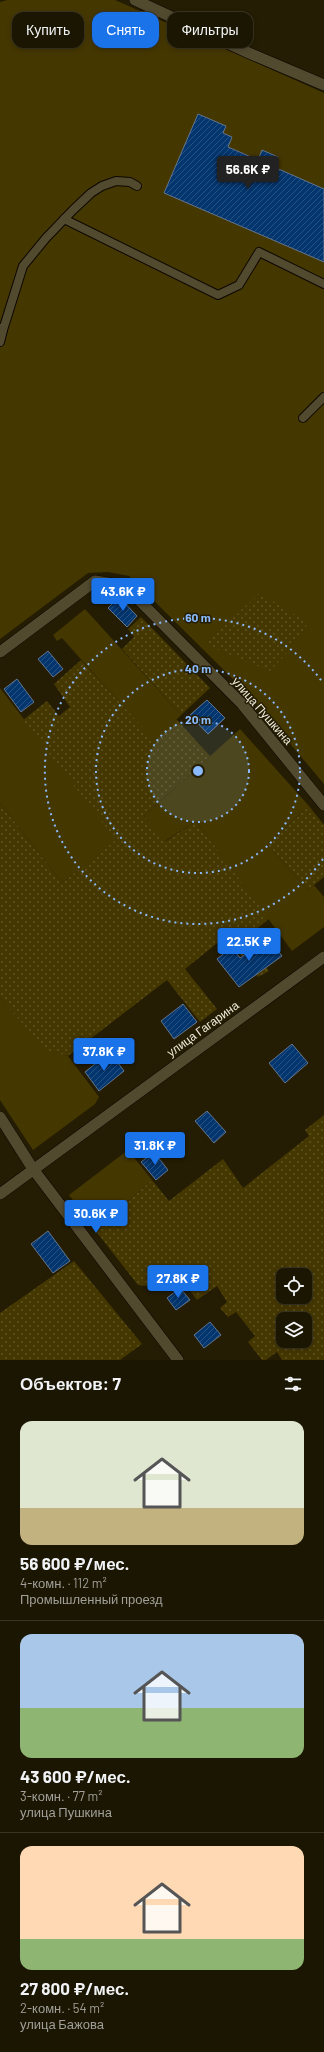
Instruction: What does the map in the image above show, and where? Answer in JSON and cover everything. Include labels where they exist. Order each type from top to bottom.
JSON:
[{"type":"street","points":[[134,0],[249,53],[324,85]]},
{"type":"street","name":"улица Пушкина","points":[[0,652],[95,581],[125,586],[242,704],[324,805]]},
{"type":"street","name":"улица Гагарина","points":[[0,1194],[32,1169],[324,957]]},
{"type":"street","points":[[0,1117],[32,1169],[178,1360]]},
{"type":"lane","points":[[0,342],[2,329],[23,266],[64,219],[90,193],[102,186],[116,181],[130,182],[137,186]]},
{"type":"lane","points":[[64,219],[218,295],[239,285],[259,252],[324,284]]},
{"type":"lane","points":[[303,418],[324,398]]},
{"type":"shaded area","points":[[7,0],[115,0],[142,12],[92,12],[92,48],[159,48],[159,20],[167,23],[167,48],[223,48],[324,93],[324,784],[250,696],[129,576],[108,572],[88,573],[0,639],[0,2]]},
{"type":"shaded area","points":[[260,593],[308,623],[293,646],[270,671],[204,644]]},
{"type":"shaded area","points":[[85,609],[181,715],[155,742],[62,638],[57,641],[53,635]]},
{"type":"shaded area","points":[[141,617],[210,688],[181,715],[122,649],[134,637],[128,629]]},
{"type":"shaded area","points":[[81,660],[155,741],[176,719],[210,756],[144,816],[166,841],[196,821],[269,919],[255,930],[259,935],[250,944],[269,971],[258,977],[226,936],[185,969],[217,1009],[200,1022],[167,980],[68,1056],[46,1050],[0,998],[0,803],[62,883],[116,840],[23,720],[47,701],[59,716],[70,707],[54,684]]},
{"type":"shaded area","points":[[0,688],[117,840],[62,883],[0,803]]},
{"type":"shaded area","points":[[240,729],[309,806],[267,844],[308,890],[314,885],[324,897],[324,927],[292,951],[196,821],[165,841],[144,816]]},
{"type":"shaded area","points":[[309,806],[324,825],[324,877],[308,890],[267,844]]},
{"type":"shaded area","points":[[0,998],[46,1049],[68,1056],[99,1097],[95,1104],[33,1150],[0,1100]]},
{"type":"shaded area","points":[[324,1115],[324,1360],[282,1360],[277,1352],[266,1360],[262,1360],[248,1342],[255,1336],[236,1312],[228,1317],[220,1308],[227,1302],[217,1286],[197,1300],[172,1267],[147,1286],[138,1285],[95,1230],[152,1180],[169,1201],[223,1159],[243,1188],[309,1136],[305,1130]]},
{"type":"shaded area","points":[[128,1150],[152,1180],[95,1230],[69,1195]]},
{"type":"shaded area","points":[[74,1261],[142,1344],[120,1360],[0,1360],[0,1313]]},
{"type":"building","points":[[198,114],[226,126],[223,133],[232,137],[228,147],[258,160],[262,150],[278,157],[274,167],[324,189],[324,262],[164,193]]},
{"type":"building","points":[[119,597],[137,616],[127,627],[108,608]]},
{"type":"building","points":[[48,651],[63,669],[53,677],[38,659]]},
{"type":"building","points":[[17,679],[34,702],[21,712],[4,689]]},
{"type":"building","points":[[207,700],[225,718],[208,734],[190,715]]},
{"type":"building","points":[[268,937],[282,956],[239,987],[217,959],[232,947],[240,958]]},
{"type":"building","points":[[183,1004],[197,1022],[174,1039],[161,1021]]},
{"type":"building","points":[[292,1044],[308,1063],[285,1083],[269,1063]]},
{"type":"building","points":[[110,1052],[124,1071],[99,1091],[85,1072]]},
{"type":"building","points":[[207,1111],[226,1132],[214,1143],[195,1121]]},
{"type":"building","points":[[154,1152],[168,1170],[156,1180],[141,1162]]},
{"type":"building","points":[[48,1231],[70,1261],[53,1273],[31,1244]]},
{"type":"building","points":[[180,1288],[190,1300],[176,1310],[167,1298]]},
{"type":"building","points":[[210,1322],[221,1335],[204,1348],[194,1335]]}]
